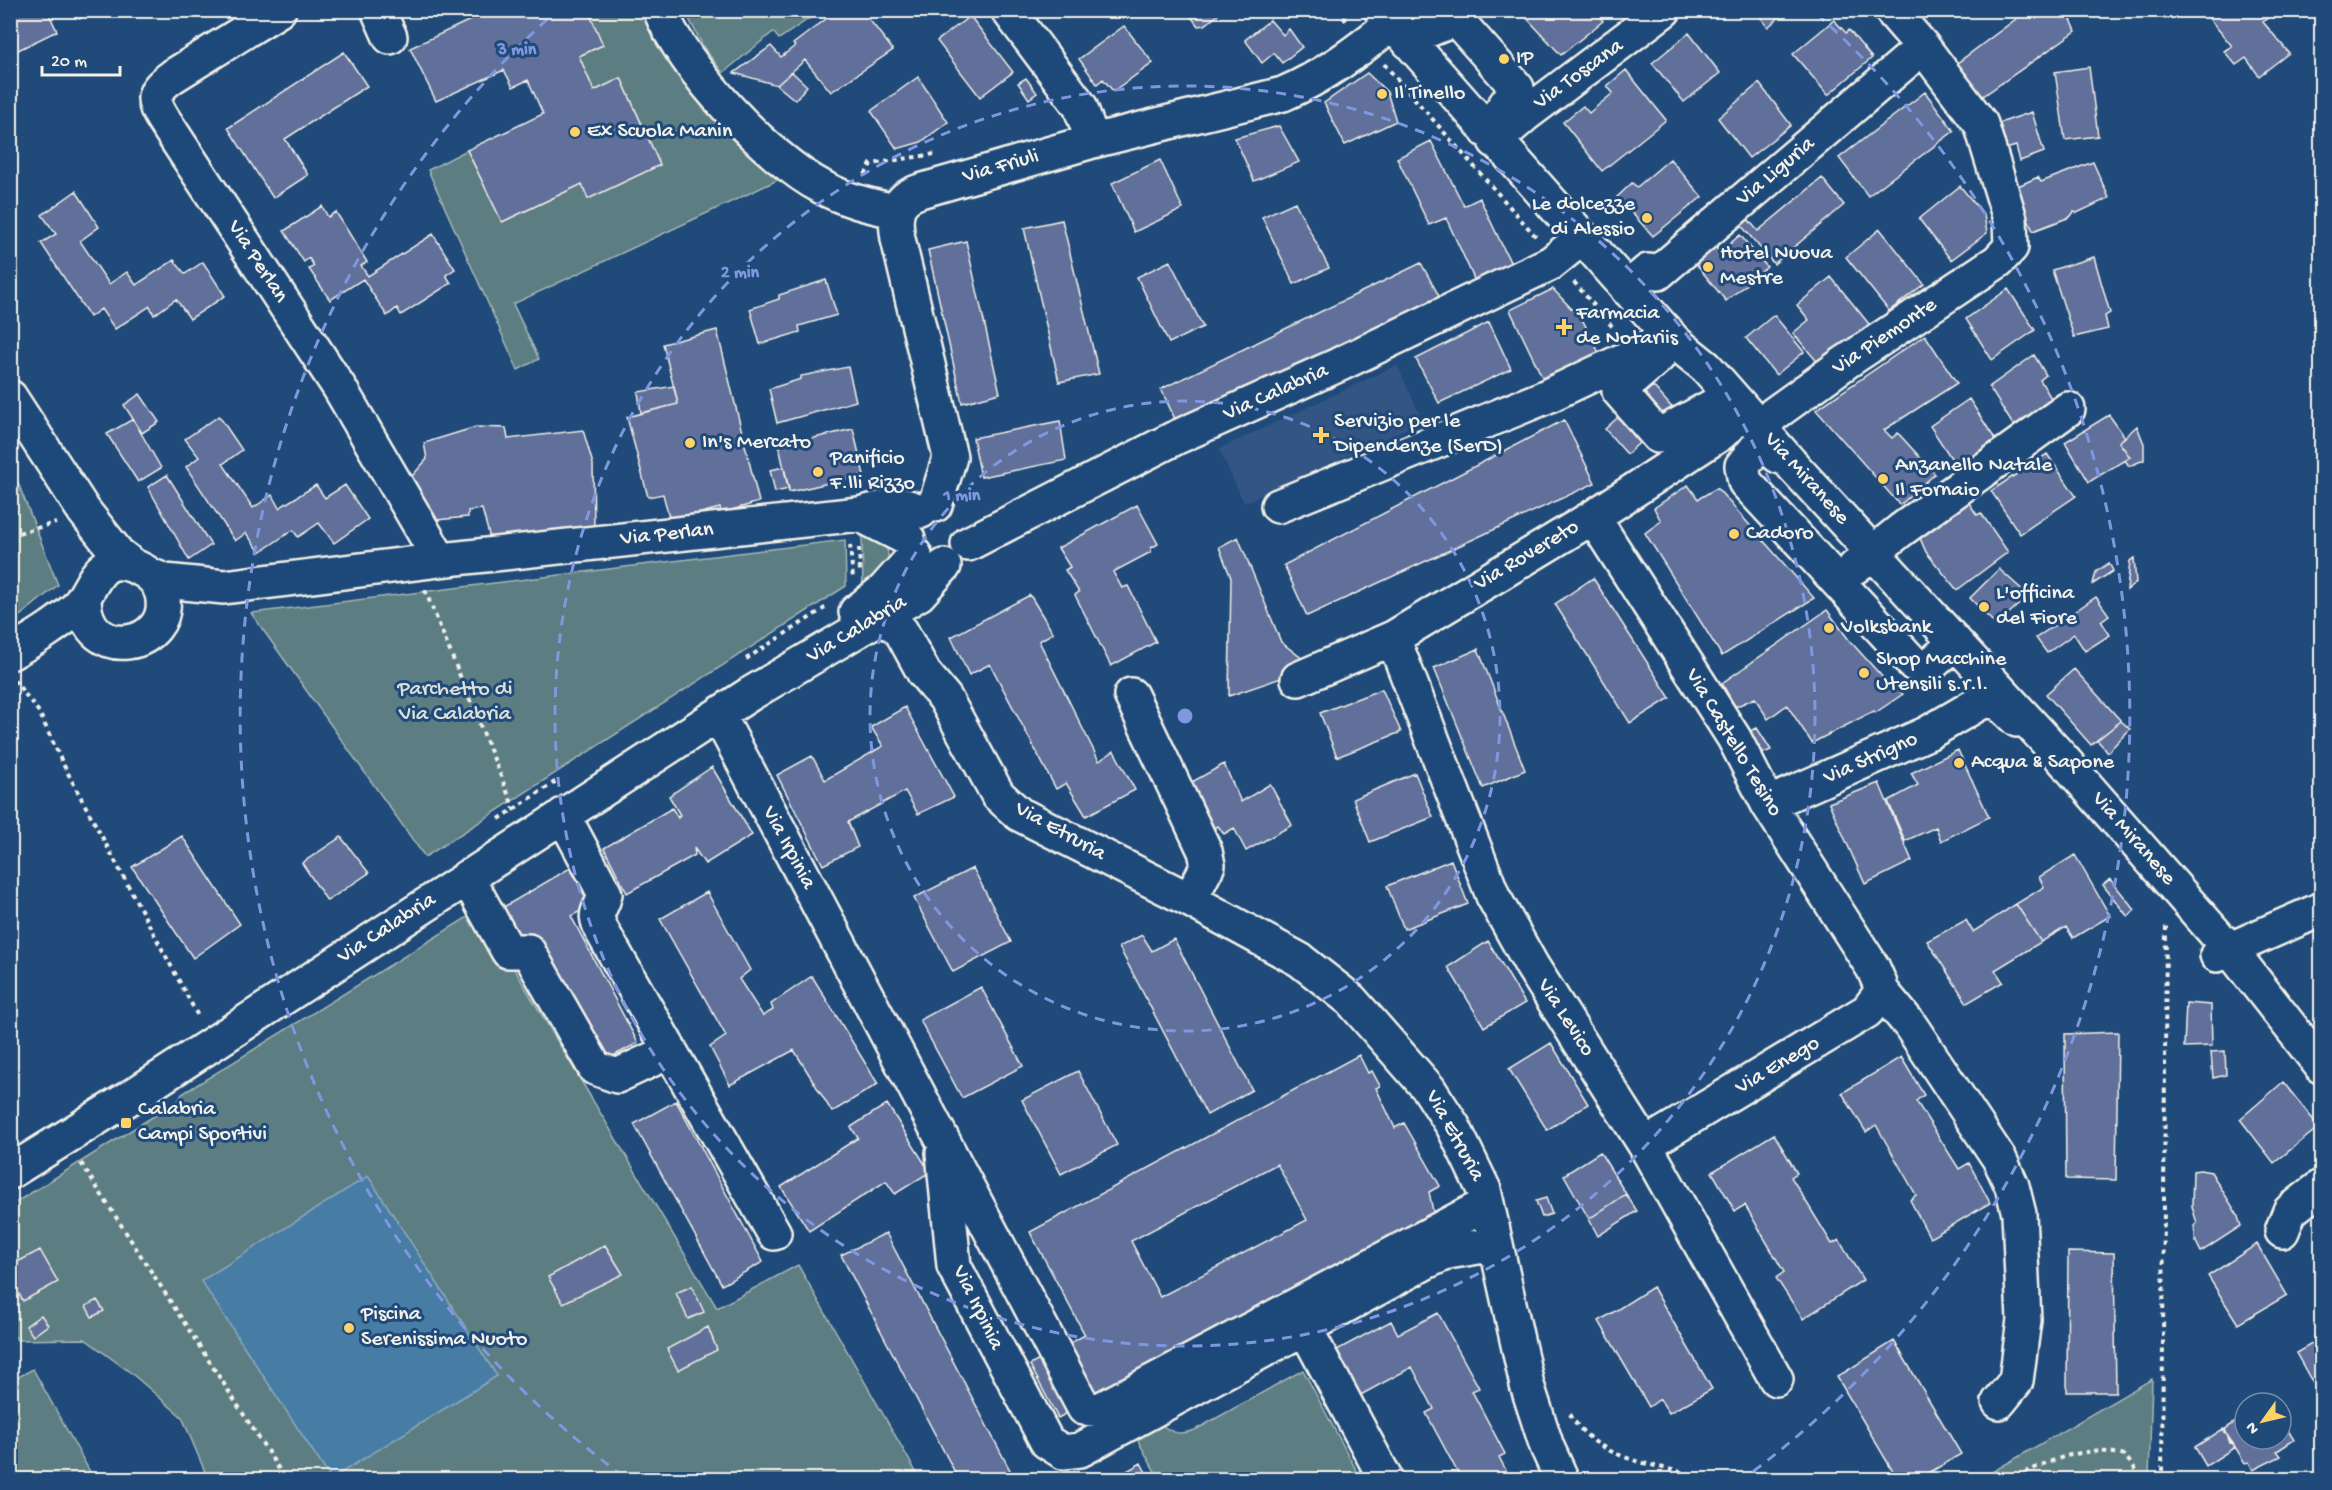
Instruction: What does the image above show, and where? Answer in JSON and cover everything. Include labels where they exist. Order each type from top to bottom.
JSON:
[{"type":"street","name":"Via Perlan","points":[[279,10],[173,76],[158,89],[155,102],[165,122],[339,387],[437,572]]},
{"type":"street","points":[[660,10],[666,26],[701,77],[781,158],[801,175],[831,192],[864,205],[896,211],[894,219],[898,239],[950,457],[925,535]]},
{"type":"street","points":[[1008,10],[1080,106],[1093,141]]},
{"type":"street","name":"Via Toscana","points":[[1491,136],[1526,114],[1664,10]]},
{"type":"street","points":[[1891,10],[1923,47]]},
{"type":"street","name":"Via Friuli","points":[[896,211],[908,195],[1093,141],[1283,94],[1309,83],[1394,25],[1426,31],[1456,19],[1517,88],[1491,136]]},
{"type":"street","points":[[1394,25],[1671,337],[1695,377],[1742,424],[1855,566],[1914,664],[1929,666],[1941,646],[1984,688],[1986,693],[1978,706]]},
{"type":"street","name":"Via Piemonte","points":[[1742,424],[1774,414],[1846,362],[1998,261],[2011,247],[2010,219],[1984,129],[1923,47]]},
{"type":"street","name":"Via Liguria","points":[[1627,288],[1648,271],[1658,273],[1923,47]]},
{"type":"street","name":"Via Calabria","points":[[925,535],[957,561],[968,544],[1175,438],[1338,365],[1551,263],[1582,238]]},
{"type":"street","points":[[1671,337],[1619,391],[1659,436],[1742,424]]},
{"type":"street","points":[[1278,506],[1543,398],[1671,337]]},
{"type":"street","points":[[10,397],[73,516],[92,586],[85,612],[94,632]]},
{"type":"street","points":[[1855,566],[2068,409]]},
{"type":"street","name":"Via Miranese","points":[[1742,424],[1778,456],[1787,459],[1855,566],[2061,757],[2223,952]]},
{"type":"street","name":"Via Rovereto","points":[[1298,679],[1393,638],[1593,517],[1720,434],[1742,424]]},
{"type":"street","name":"Via Perlan","points":[[20,648],[118,564],[165,581],[224,587],[437,572],[859,514],[899,504],[925,535]]},
{"type":"street","points":[[925,535],[947,507],[963,519],[968,531],[968,544]]},
{"type":"street","points":[[73,516],[142,571],[161,591],[163,606],[160,620]]},
{"type":"street","name":"Via Castello Tesino","points":[[1593,517],[1734,738],[1768,804],[1877,978],[2000,1160],[2012,1186],[2019,1214],[2024,1320],[2016,1381],[1999,1402]]},
{"type":"street","name":"Via Calabria","points":[[10,1172],[137,1093],[467,877],[764,687],[919,594],[925,535]]},
{"type":"street","name":"Via Calabria","points":[[764,687],[884,590],[925,535]]},
{"type":"street","name":"Via Perlan","points":[[20,648],[94,632],[114,643],[134,641],[151,631],[160,620],[224,587]]},
{"type":"street","name":"Via Etruria","points":[[919,594],[916,622],[937,668],[945,698]]},
{"type":"street","name":"Via Etruria","points":[[876,619],[893,624],[901,631],[924,673],[945,698],[993,786],[1019,814],[1190,900],[1300,960],[1350,1000],[1429,1089],[1453,1126],[1473,1165],[1487,1204],[1527,1385],[1547,1447],[1562,1479]]},
{"type":"street","name":"Via Levico","points":[[1393,638],[1493,896],[1532,966],[1645,1145],[1776,1379]]},
{"type":"street","points":[[1131,695],[1205,850],[1208,865],[1190,900]]},
{"type":"street","points":[[1978,706],[1998,702],[2040,744],[2061,757]]},
{"type":"street","name":"Via Miranese","points":[[1978,706],[2096,814],[2278,1012],[2311,1036],[2322,1067]]},
{"type":"street","name":"Via Strigno","points":[[1768,804],[1928,733],[1978,706]]},
{"type":"street","name":"Via Irpinia","points":[[719,716],[942,1140],[954,1266],[1047,1442],[1063,1452],[1080,1450],[1249,1343],[1305,1328],[1448,1252],[1496,1244]]},
{"type":"street","points":[[563,815],[604,894],[603,901],[596,910],[597,921],[774,1233]]},
{"type":"street","points":[[467,877],[508,951],[528,951],[595,1068],[617,1076],[670,1051]]},
{"type":"street","points":[[2223,952],[2322,909]]},
{"type":"street","name":"Via Enego","points":[[1645,1145],[1853,1021],[1873,1006],[1877,978]]},
{"type":"street","points":[[942,1140],[1084,1408],[1099,1410],[1249,1343],[1487,1204]]},
{"type":"street","points":[[2282,1231],[2290,1211],[2322,1186]]},
{"type":"street","points":[[980,1316],[1023,1293]]},
{"type":"street","points":[[1305,1328],[1386,1479]]},
{"type":"path","points":[[1377,57],[1540,241]]},
{"type":"path","points":[[10,535],[73,516]]},
{"type":"path","points":[[859,547],[860,582]]},
{"type":"path","points":[[437,572],[423,587],[518,817]]},
{"type":"path","points":[[10,676],[39,712],[63,764],[203,1024]]},
{"type":"path","points":[[2162,1479],[2166,923]]},
{"type":"path","points":[[75,1154],[286,1479]]},
{"type":"path","points":[[2009,1479],[2062,1457],[2114,1452],[2132,1462],[2137,1479]]},
{"type":"shaded area","name":"Servizio per le Dipendenze (SerD)","points":[[1397,365],[1423,421],[1244,503],[1219,449]]},
{"type":"shaded area","name":"Piscina Serenissima Nuoto","points":[[368,1176],[497,1376],[331,1479],[201,1281]]},
{"type":"green space","points":[[648,10],[784,177],[513,304],[539,359],[518,370],[428,170],[467,150],[502,222],[582,184],[588,199],[660,165],[621,78],[594,91],[579,56],[602,45],[588,11]]},
{"type":"green space","points":[[685,11],[820,11],[779,39],[773,32],[723,73],[704,48]]},
{"type":"green space","points":[[11,465],[58,585],[10,623]]},
{"type":"green space","points":[[862,534],[876,534],[888,551],[886,565],[863,593]]},
{"type":"green space","name":"Parchetto di Via Calabria","points":[[845,540],[846,586],[425,857],[251,613]]},
{"type":"green space","points":[[479,910],[717,1308],[798,1265],[920,1479],[208,1479],[182,1417],[131,1373],[85,1339],[17,1340],[11,1330],[10,1206],[178,1101],[182,1094]]},
{"type":"green space","points":[[33,1369],[94,1479],[11,1479],[11,1381]]},
{"type":"green space","points":[[1303,1370],[1361,1479],[1159,1479],[1136,1437],[1161,1424],[1176,1433],[1195,1430]]},
{"type":"green space","points":[[2152,1379],[2149,1479],[1980,1479]]},
{"type":"building","points":[[10,10],[47,10],[57,31],[10,54]]},
{"type":"building","points":[[75,10],[98,10],[79,19]]},
{"type":"building","name":"Ex Scuola Manin","points":[[477,10],[588,10],[603,45],[579,56],[594,91],[621,78],[660,165],[588,199],[582,184],[502,222],[467,150],[543,114],[528,80],[513,87],[504,70],[436,101],[410,48],[479,16]]},
{"type":"building","points":[[838,10],[862,10],[893,50],[831,92],[805,60],[777,85],[734,73],[771,46],[781,57],[795,46],[793,44]]},
{"type":"building","points":[[1186,10],[1216,10],[1218,15],[1205,25],[1198,26]]},
{"type":"building","points":[[1529,10],[1594,10],[1603,21],[1561,55],[1524,15]]},
{"type":"building","points":[[1755,10],[1788,10],[1768,27]]},
{"type":"building","points":[[2028,10],[2075,10],[2069,15],[2076,31],[1979,99],[1956,64]]},
{"type":"building","points":[[2202,10],[2267,10],[2271,15],[2263,22],[2289,53],[2259,76],[2246,58],[2236,65],[2224,51],[2232,46]]},
{"type":"building","points":[[970,16],[1013,72],[980,97],[937,41]]},
{"type":"building","points":[[1270,20],[1283,35],[1289,29],[1302,47],[1282,63],[1274,53],[1262,63],[1245,40]]},
{"type":"building","points":[[1834,20],[1846,33],[1849,30],[1872,58],[1828,95],[1793,54]]},
{"type":"building","points":[[1124,26],[1153,63],[1113,91],[1103,79],[1097,84],[1079,59]]},
{"type":"building","points":[[1689,33],[1720,73],[1684,102],[1652,63]]},
{"type":"building","points":[[344,52],[367,86],[285,139],[308,175],[273,198],[228,128]]},
{"type":"building","points":[[2089,67],[2098,136],[2065,140],[2055,72]]},
{"type":"building","points":[[1626,70],[1666,120],[1602,171],[1563,122],[1583,106],[1589,113],[1613,93],[1607,86]]},
{"type":"building","points":[[792,72],[807,86],[795,100],[777,85]]},
{"type":"building","points":[[1367,73],[1387,92],[1396,121],[1345,145],[1324,103]]},
{"type":"building","points":[[918,77],[948,122],[921,142],[897,149],[871,111]]},
{"type":"building","points":[[1026,78],[1037,93],[1029,99],[1018,83]]},
{"type":"building","points":[[1759,83],[1791,125],[1749,158],[1718,118]]},
{"type":"building","points":[[1925,92],[1954,131],[1868,196],[1839,158]]},
{"type":"building","points":[[2032,112],[2044,152],[2020,161],[2016,146],[2002,150],[1991,126]]},
{"type":"building","points":[[1279,126],[1299,162],[1254,181],[1235,138]]},
{"type":"building","points":[[1431,141],[1464,206],[1480,198],[1512,266],[1476,283],[1446,218],[1429,225],[1397,158]]},
{"type":"building","points":[[1670,159],[1702,197],[1653,236],[1617,197],[1632,183],[1637,187]]},
{"type":"building","points":[[1160,160],[1183,209],[1134,232],[1112,183]]},
{"type":"building","points":[[2093,162],[2109,198],[2077,213],[2074,212],[2070,217],[2033,231],[2016,187],[2038,177],[2041,182]]},
{"type":"building","points":[[1822,178],[1844,205],[1774,264],[1740,224],[1747,218],[1758,231]]},
{"type":"building","points":[[1960,186],[1984,215],[1987,233],[1951,260],[1919,219]]},
{"type":"building","points":[[76,191],[99,227],[80,241],[109,284],[127,272],[136,285],[174,260],[185,274],[203,262],[225,296],[190,319],[176,299],[154,315],[150,306],[115,329],[101,309],[90,317],[41,243],[56,234],[42,215]]},
{"type":"building","points":[[1295,202],[1329,268],[1294,284],[1262,217]]},
{"type":"building","points":[[322,206],[328,217],[336,212],[367,262],[361,266],[368,276],[433,234],[455,269],[446,275],[451,283],[401,315],[397,308],[387,316],[363,279],[330,300],[309,269],[314,266],[309,258],[304,262],[284,231]]},
{"type":"building","points":[[1062,220],[1099,374],[1059,382],[1024,228]]},
{"type":"building","points":[[1880,229],[1924,284],[1889,311],[1846,257]]},
{"type":"building","points":[[1740,235],[1767,267],[1726,301],[1695,263],[1715,247],[1720,252]]},
{"type":"building","points":[[966,241],[1000,393],[962,403],[928,250]]},
{"type":"building","points":[[2094,257],[2110,313],[2105,316],[2108,329],[2074,337],[2052,270]]},
{"type":"building","points":[[1170,261],[1203,327],[1169,343],[1137,277]]},
{"type":"building","points":[[1421,263],[1440,298],[1178,423],[1174,417],[1161,389]]},
{"type":"building","points":[[1831,277],[1869,324],[1820,365],[1793,333],[1809,320],[1797,305]]},
{"type":"building","points":[[826,280],[837,315],[799,326],[800,332],[760,344],[750,309],[779,299],[779,295]]},
{"type":"building","points":[[1553,289],[1583,321],[1599,353],[1544,381],[1510,310]]},
{"type":"building","points":[[2008,289],[2035,330],[1992,360],[1966,319]]},
{"type":"building","points":[[1774,315],[1804,352],[1776,375],[1746,338]]},
{"type":"building","points":[[1489,322],[1511,369],[1439,403],[1416,359]]},
{"type":"building","name":"In's Mercato","points":[[717,330],[759,502],[721,513],[720,508],[670,521],[663,494],[648,497],[627,417],[678,404],[663,344]]},
{"type":"building","points":[[1925,335],[1957,383],[1884,430],[1892,438],[1898,433],[1935,474],[1900,505],[1816,410]]},
{"type":"building","points":[[2034,355],[2046,375],[2040,380],[2054,403],[2015,428],[1989,387]]},
{"type":"building","points":[[848,367],[856,401],[777,423],[769,389],[801,379],[801,376]]},
{"type":"building","points":[[674,386],[678,404],[641,413],[638,392]]},
{"type":"building","points":[[1653,386],[1675,411],[1627,454],[1605,429]]},
{"type":"building","points":[[140,394],[159,422],[142,433],[124,405]]},
{"type":"building","points":[[1969,399],[1997,442],[1957,467],[1930,426]]},
{"type":"building","points":[[2109,415],[2125,437],[2119,442],[2130,457],[2089,482],[2065,442]]},
{"type":"building","points":[[219,416],[242,450],[223,464],[253,508],[272,495],[279,508],[316,485],[325,498],[345,485],[368,519],[334,543],[319,523],[298,537],[293,530],[260,552],[246,533],[235,541],[186,467],[199,457],[185,439]]},
{"type":"building","points":[[133,419],[161,468],[138,482],[107,434]]},
{"type":"building","points":[[1564,420],[1595,483],[1307,616],[1284,565]]},
{"type":"building","points":[[1060,421],[1066,460],[981,477],[973,438]]},
{"type":"building","points":[[2137,426],[2144,444],[2144,460],[2129,466],[2125,460],[2130,457],[2119,442]]},
{"type":"building","points":[[476,427],[506,428],[508,439],[583,430],[593,464],[594,530],[491,542],[482,509],[468,511],[468,517],[436,520],[412,476],[427,459],[424,443]]},
{"type":"building","points":[[853,429],[864,475],[789,492],[779,446]]},
{"type":"building","points":[[2047,454],[2076,496],[2020,534],[1991,491]]},
{"type":"building","points":[[784,467],[789,489],[775,492],[770,470]]},
{"type":"building","points":[[167,475],[211,545],[189,560],[148,487]]},
{"type":"building","points":[[1688,485],[1698,499],[1717,488],[1814,598],[1722,656],[1645,533],[1661,521],[1654,508]]},
{"type":"building","points":[[1969,503],[1977,515],[1981,513],[2008,552],[1957,590],[1926,552],[1919,536]]},
{"type":"building","points":[[1137,505],[1158,544],[1151,548],[1151,552],[1113,572],[1122,588],[1128,586],[1156,642],[1111,666],[1075,595],[1079,592],[1065,570],[1070,567],[1058,548]]},
{"type":"building","points":[[1238,537],[1281,642],[1313,667],[1229,696],[1231,578],[1219,547]]},
{"type":"building","points":[[2134,558],[2136,583],[2127,590],[2130,561]]},
{"type":"building","points":[[2109,563],[2113,571],[2093,584],[2096,572]]},
{"type":"building","points":[[1999,569],[2026,593],[2022,597],[2026,598],[1996,625],[1970,598]]},
{"type":"building","points":[[1593,578],[1670,698],[1630,723],[1555,604]]},
{"type":"building","points":[[1030,595],[1053,633],[1039,641],[1099,761],[1114,751],[1135,790],[1086,816],[1066,783],[1056,789],[990,664],[969,675],[951,637]]},
{"type":"building","points":[[2096,597],[2109,615],[2101,621],[2110,635],[2085,651],[2074,634],[2047,653],[2036,638]]},
{"type":"building","points":[[1827,610],[1849,640],[1886,681],[1903,694],[1875,713],[1874,711],[1812,743],[1787,705],[1768,719],[1755,698],[1735,707],[1722,683]]},
{"type":"building","points":[[1478,649],[1525,770],[1483,788],[1434,668]]},
{"type":"building","points":[[2074,669],[2121,721],[2091,745],[2046,694]]},
{"type":"building","points":[[1382,689],[1401,732],[1337,757],[1320,713]]},
{"type":"building","points":[[905,707],[954,797],[918,814],[905,791],[848,822],[858,847],[823,865],[777,775],[812,756],[825,780],[883,746],[871,727]]},
{"type":"building","points":[[2121,721],[2130,729],[2108,752],[2097,740]]},
{"type":"building","points":[[1757,728],[1771,750],[1764,753],[1748,732]]},
{"type":"building","points":[[1958,750],[1989,817],[1941,841],[1936,827],[1905,841],[1888,801],[1918,785],[1911,773]]},
{"type":"building","points":[[1224,764],[1241,802],[1270,784],[1292,825],[1246,851],[1234,828],[1224,834],[1218,826],[1207,831],[1183,787]]},
{"type":"building","points":[[712,767],[752,835],[705,864],[694,848],[695,855],[627,893],[604,848],[672,808],[678,818],[680,815],[669,796]]},
{"type":"building","points":[[1415,773],[1433,817],[1370,842],[1353,799]]},
{"type":"building","points":[[1879,783],[1912,861],[1865,884],[1829,803]]},
{"type":"building","points":[[182,836],[240,924],[193,958],[132,867]]},
{"type":"building","points":[[341,837],[369,873],[327,901],[302,863]]},
{"type":"building","points":[[2075,855],[2110,916],[2073,938],[2066,927],[2041,942],[2016,904],[2044,887],[2039,877]]},
{"type":"building","points":[[1451,860],[1468,904],[1404,929],[1387,886]]},
{"type":"building","points":[[570,868],[590,906],[571,916],[638,1043],[596,1065],[490,915]]},
{"type":"building","points":[[973,868],[1011,942],[953,972],[914,898]]},
{"type":"building","points":[[2110,879],[2135,910],[2128,917],[2103,885]]},
{"type":"building","points":[[707,892],[750,970],[739,979],[763,1016],[773,1010],[771,1004],[812,976],[878,1084],[832,1112],[794,1050],[730,1085],[710,1047],[726,1036],[660,919]]},
{"type":"building","points":[[2016,904],[2041,942],[1995,970],[2003,982],[1967,1003],[1927,941],[1966,920],[1973,932]]},
{"type":"building","points":[[1142,935],[1152,951],[1174,939],[1252,1090],[1207,1115],[1119,947]]},
{"type":"building","points":[[1488,941],[1525,1003],[1484,1027],[1448,967]]},
{"type":"building","points":[[981,987],[1023,1066],[962,1098],[920,1020]]},
{"type":"building","points":[[2186,1003],[2211,1005],[2212,1046],[2184,1047]]},
{"type":"building","points":[[2118,1032],[2116,1180],[2066,1179],[2065,1034]]},
{"type":"building","points":[[1551,1043],[1588,1104],[1547,1130],[1509,1069]]},
{"type":"building","points":[[2225,1051],[2226,1075],[2213,1078],[2211,1052]]},
{"type":"building","points":[[1359,1055],[1368,1073],[1372,1071],[1380,1086],[1376,1088],[1395,1128],[1404,1123],[1440,1186],[1429,1192],[1434,1216],[1058,1418],[1030,1365],[1085,1335],[1030,1232]],"holes":[[[1277,1164],[1307,1220],[1160,1297],[1131,1241]]]},
{"type":"building","points":[[1901,1057],[1924,1095],[1916,1101],[1959,1169],[1969,1163],[1990,1203],[1930,1238],[1910,1200],[1916,1195],[1876,1125],[1866,1132],[1842,1093]]},
{"type":"building","points":[[1078,1071],[1117,1145],[1061,1174],[1022,1100]]},
{"type":"building","points":[[2283,1082],[2319,1127],[2274,1163],[2240,1119]]},
{"type":"building","points":[[676,1101],[763,1262],[722,1285],[634,1124]]},
{"type":"building","points":[[887,1104],[930,1172],[895,1194],[886,1181],[809,1231],[781,1187],[858,1138],[851,1127]]},
{"type":"building","points":[[1774,1134],[1797,1173],[1791,1177],[1832,1244],[1839,1240],[1863,1280],[1803,1319],[1776,1278],[1784,1272],[1745,1205],[1735,1211],[1712,1172]]},
{"type":"building","points":[[1600,1152],[1626,1194],[1589,1219],[1564,1175]]},
{"type":"building","points":[[2193,1171],[2211,1172],[2237,1214],[2241,1226],[2201,1252],[2196,1242],[2194,1226],[2197,1223],[2192,1207]]},
{"type":"building","points":[[1626,1194],[1637,1211],[1598,1236],[1589,1219]]},
{"type":"building","points":[[1546,1198],[1552,1214],[1542,1217],[1536,1201]]},
{"type":"building","points":[[886,1233],[1012,1474],[1003,1480],[959,1480],[841,1255]]},
{"type":"building","points":[[2257,1244],[2287,1295],[2238,1324],[2208,1276]]},
{"type":"building","points":[[605,1245],[623,1274],[563,1303],[548,1277]]},
{"type":"building","points":[[40,1250],[58,1282],[23,1301],[10,1279],[10,1266]]},
{"type":"building","points":[[2068,1252],[2114,1253],[2116,1392],[2067,1392]]},
{"type":"building","points":[[692,1286],[704,1312],[688,1319],[676,1293]]},
{"type":"building","points":[[1653,1287],[1712,1389],[1669,1413],[1660,1399],[1649,1407],[1599,1321]]},
{"type":"building","points":[[97,1300],[104,1311],[92,1317],[86,1306]]},
{"type":"building","points":[[1438,1313],[1479,1388],[1472,1391],[1505,1454],[1499,1457],[1511,1480],[1452,1480],[1459,1475],[1426,1413],[1434,1409],[1412,1367],[1357,1397],[1333,1352],[1391,1321],[1398,1334]]},
{"type":"building","points":[[41,1315],[48,1325],[33,1336],[26,1326]]},
{"type":"building","points":[[708,1327],[717,1350],[678,1370],[667,1349]]},
{"type":"building","points":[[2322,1338],[2322,1393],[2319,1394],[2296,1353]]},
{"type":"building","points":[[1894,1341],[1961,1454],[1917,1480],[1898,1480],[1837,1377]]},
{"type":"building","points":[[2233,1424],[2233,1444],[2230,1443],[2225,1429]]},
{"type":"building","points":[[2223,1429],[2233,1444],[2233,1448],[2206,1466],[2195,1447]]},
{"type":"building","points":[[2238,1451],[2277,1451],[2281,1456],[2253,1470],[2249,1462],[2245,1463]]},
{"type":"building","points":[[1141,1463],[1150,1480],[1111,1480]]},
{"type":"place","name":"IP","points":[[1504,59]]},
{"type":"place","name":"Il Tinello","points":[[1382,94]]},
{"type":"place","name":"Ex Scuola Manin","points":[[575,132]]},
{"type":"place","name":"Le dolcezze di Alessio","points":[[1647,218]]},
{"type":"place","name":"Hotel Nuova Mestre","points":[[1708,267]]},
{"type":"place","name":"Farmacia de Notariis","points":[[1564,327]]},
{"type":"place","name":"Servizio per le Dipendenze (SerD)","points":[[1321,435]]},
{"type":"place","name":"In's Mercato","points":[[690,443]]},
{"type":"place","name":"Panificio F.lli Rizzo","points":[[818,472]]},
{"type":"place","name":"Anzanello Natale Il Fornaio","points":[[1883,479]]},
{"type":"place","name":"Cadoro","points":[[1734,534]]},
{"type":"place","name":"L'officina del Fiore","points":[[1984,607]]},
{"type":"place","name":"Volksbank","points":[[1829,628]]},
{"type":"place","name":"Shop Macchine Utensili s.r.l.","points":[[1864,673]]},
{"type":"place","name":"Acqua & Sapone","points":[[1959,763]]},
{"type":"place","name":"Calabria Campi Sportivi","points":[[126,1123]]},
{"type":"place","name":"Piscina Serenissima Nuoto","points":[[349,1328]]}]
